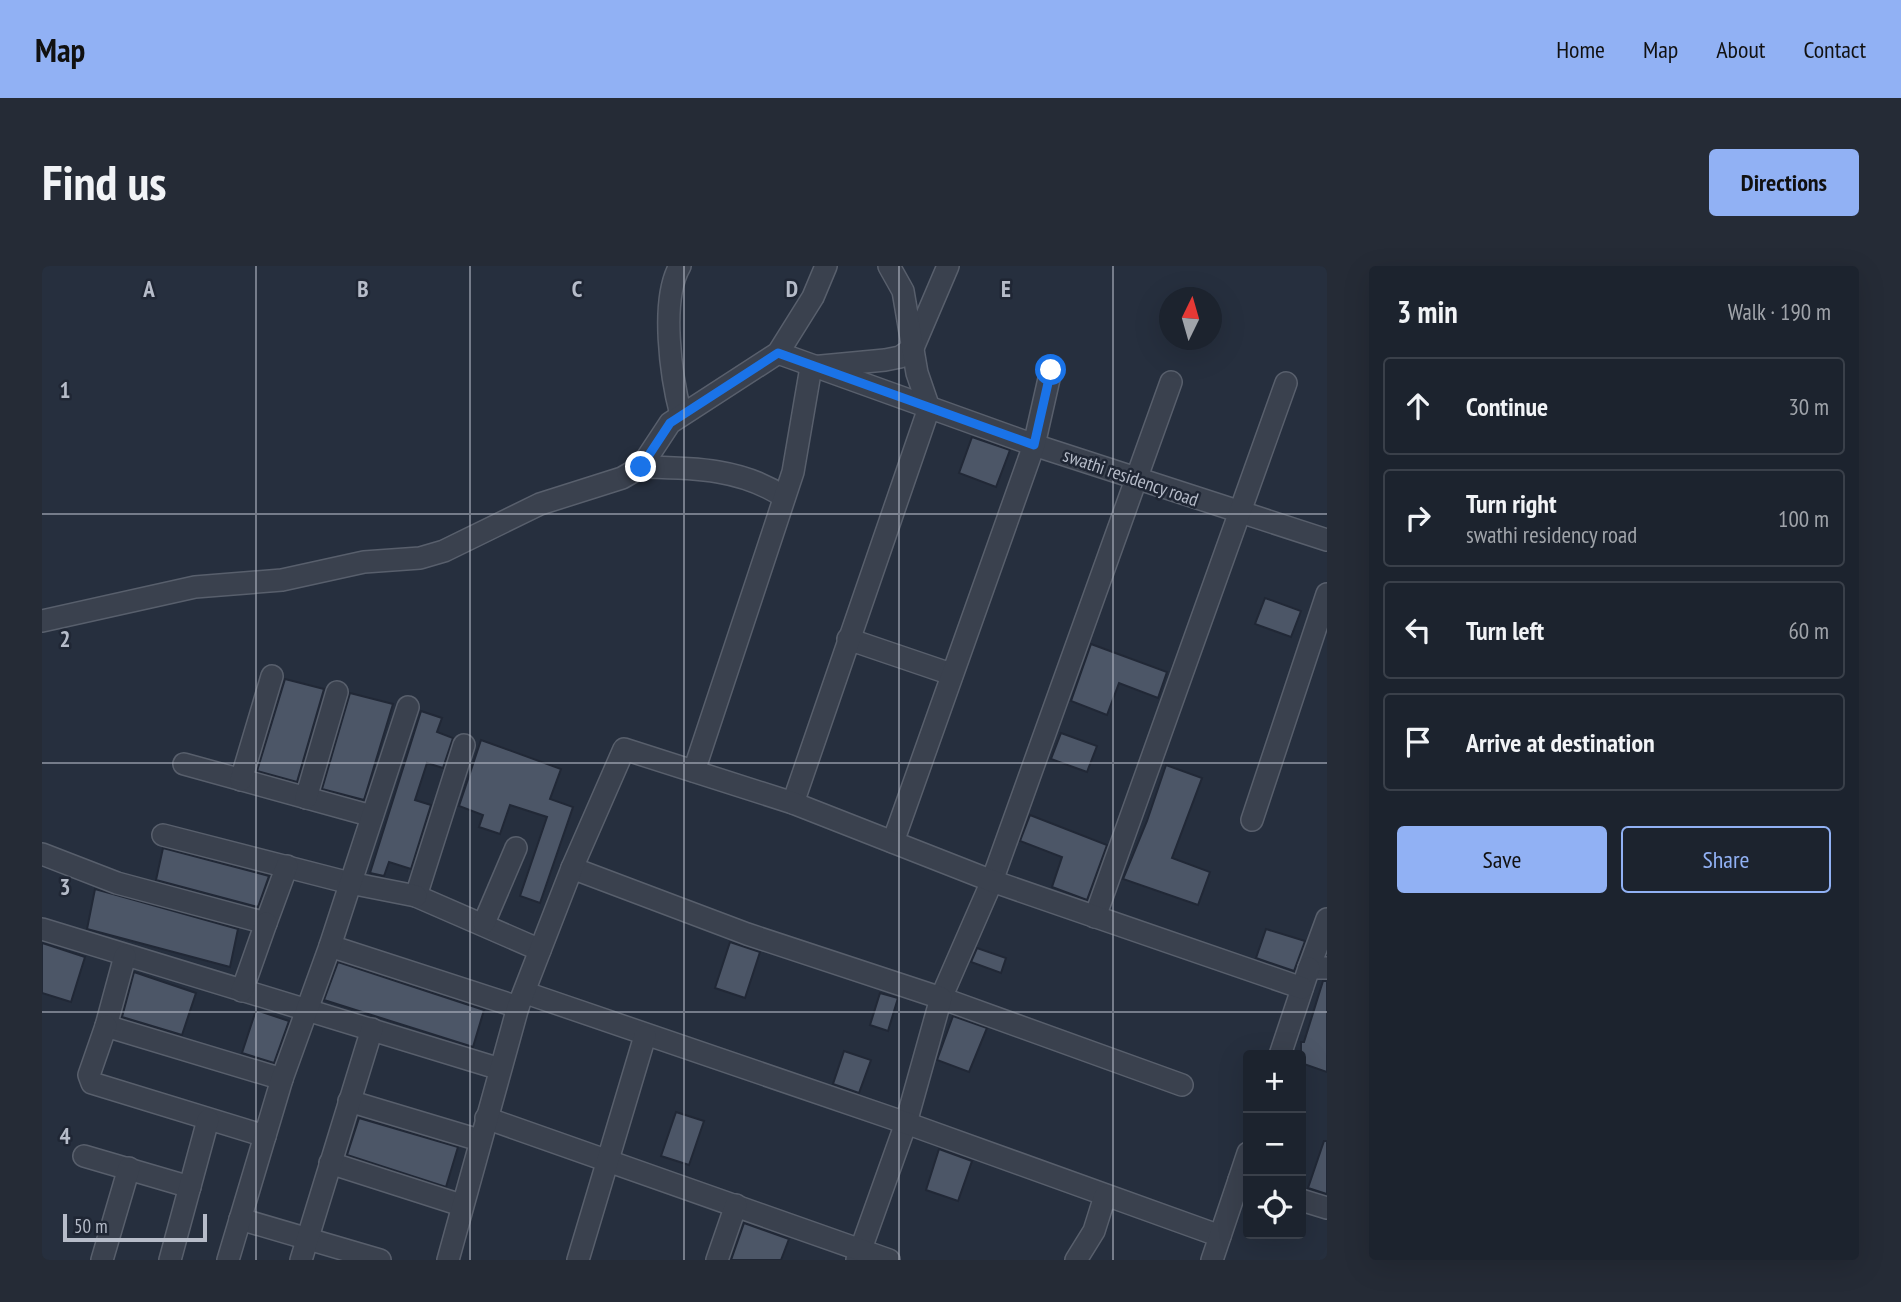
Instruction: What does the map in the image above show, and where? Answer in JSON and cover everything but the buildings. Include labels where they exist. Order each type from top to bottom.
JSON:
[{"type":"street","points":[[680,266],[670,289],[669,360],[681,415]]},
{"type":"street","points":[[42,621],[195,587],[282,580],[364,562],[420,558],[444,551],[540,504],[622,478],[641,467],[657,438],[681,415],[715,396],[778,353],[813,297],[826,266]]},
{"type":"street","points":[[793,803],[929,408],[917,373],[903,291],[889,266]]},
{"type":"street","points":[[694,771],[793,472],[810,367],[884,360],[900,357],[913,348],[948,266]]},
{"type":"street","name":"swathi residency road","points":[[778,353],[810,367],[1034,445],[1327,540]]},
{"type":"street","points":[[893,842],[1034,445],[1051,370]]},
{"type":"street","points":[[858,1256],[906,1123],[942,998],[992,881],[1171,382]]},
{"type":"street","points":[[1095,917],[1286,383]]},
{"type":"street","points":[[641,467],[720,471],[766,485],[784,498]]},
{"type":"street","points":[[1252,820],[1327,594]]},
{"type":"street","points":[[848,639],[951,674]]},
{"type":"street","points":[[241,780],[272,676]]},
{"type":"street","points":[[306,797],[337,692]]},
{"type":"street","points":[[228,1260],[282,1079],[330,946],[408,708]]},
{"type":"street","points":[[416,896],[464,745]]},
{"type":"street","points":[[448,1260],[479,1140],[522,1000],[572,868],[624,749],[793,803],[992,881],[1302,988]]},
{"type":"street","points":[[184,764],[372,816]]},
{"type":"street","points":[[163,835],[350,883],[416,896],[484,923],[540,950]]},
{"type":"street","points":[[484,923],[516,848]]},
{"type":"street","points":[[42,853],[117,883],[266,923]]},
{"type":"street","points":[[242,990],[287,866]]},
{"type":"street","points":[[572,868],[747,934],[942,998],[1182,1085]]},
{"type":"street","points":[[1282,1050],[1302,988],[1318,968],[1327,919]]},
{"type":"street","points":[[42,929],[500,1069]]},
{"type":"street","points":[[330,946],[645,1036],[906,1123],[1220,1236]]},
{"type":"street","points":[[125,956],[89,1076],[92,1083],[265,1136]]},
{"type":"street","points":[[106,1026],[282,1079]]},
{"type":"street","points":[[301,1260],[372,1030]]},
{"type":"street","points":[[578,1260],[645,1036]]},
{"type":"street","points":[[349,1101],[479,1140]]},
{"type":"street","points":[[486,1118],[607,1163],[736,1205],[858,1256],[889,1260]]},
{"type":"street","points":[[170,1260],[208,1120]]},
{"type":"street","points":[[84,1156],[190,1187]]},
{"type":"street","points":[[330,1163],[461,1205]]},
{"type":"street","points":[[102,1260],[129,1168]]},
{"type":"street","points":[[1212,1260],[1243,1184]]},
{"type":"street","points":[[1076,1260],[1094,1231],[1105,1196]]},
{"type":"street","points":[[1306,1202],[1327,1208]]},
{"type":"street","points":[[717,1260],[736,1205]]},
{"type":"street","points":[[240,1219],[380,1260]]},
{"type":"route","points":[[641,467],[657,438],[670,423],[778,353],[810,367],[1034,445],[1051,370]]}]
